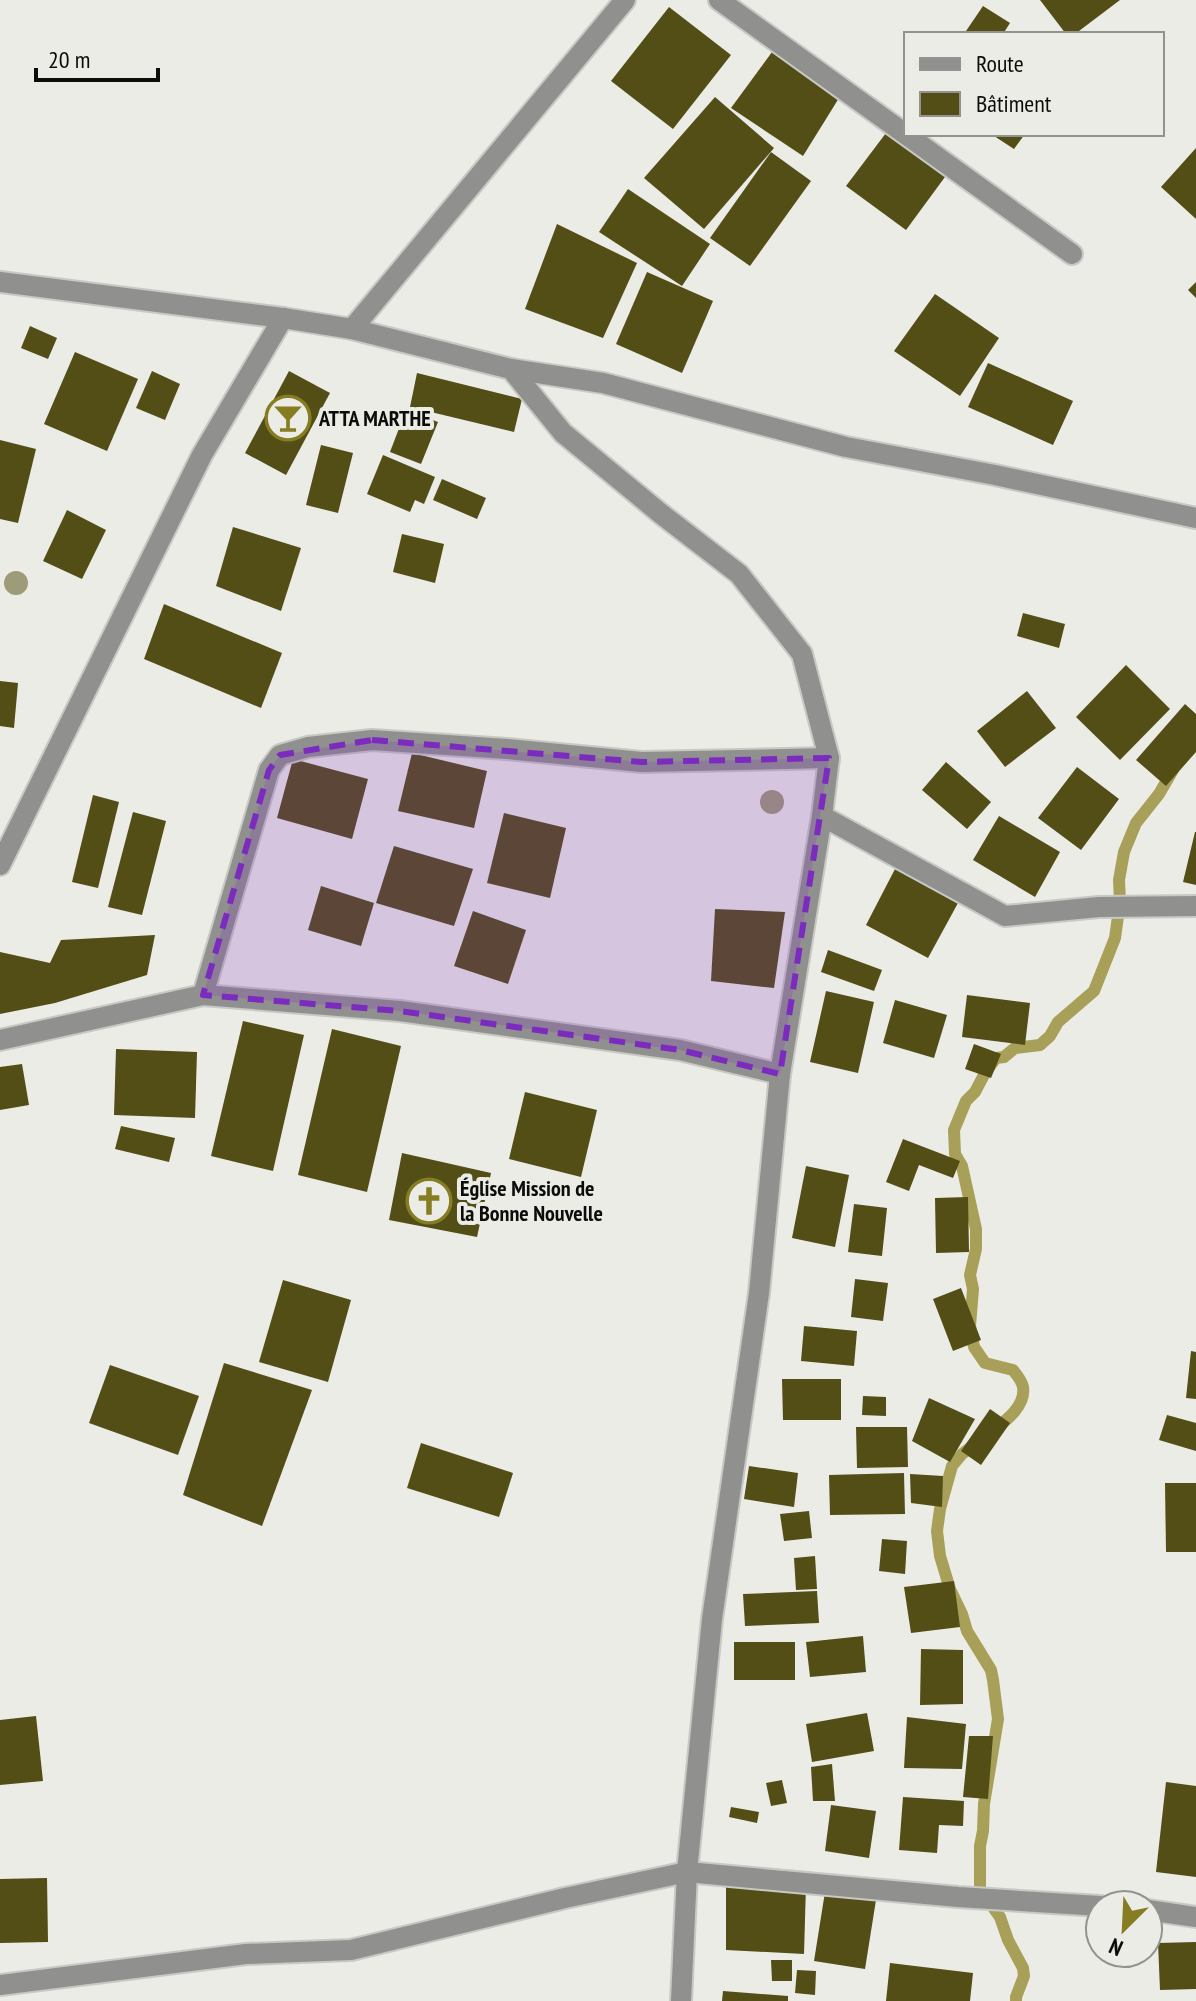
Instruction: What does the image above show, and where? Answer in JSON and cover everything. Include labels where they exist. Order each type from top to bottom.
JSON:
[{"type":"street","points":[[352,329],[625,0]]},
{"type":"street","points":[[719,0],[904,133]]},
{"type":"street","points":[[908,136],[1072,254]]},
{"type":"street","points":[[0,282],[352,329],[511,369],[603,383],[846,447],[1196,518]]},
{"type":"street","points":[[0,865],[202,455],[283,318]]},
{"type":"street","points":[[511,369],[563,433],[739,574],[802,654],[829,758],[780,1074],[759,1293],[712,1619],[687,1872],[681,2001]]},
{"type":"street","points":[[203,995],[264,785],[269,770],[280,755],[308,747],[372,740],[642,762],[829,758]]},
{"type":"street","points":[[822,816],[1005,916],[1099,907],[1196,906]]},
{"type":"street","points":[[0,1040],[203,995],[400,1011],[680,1050],[780,1074]]},
{"type":"street","points":[[0,1985],[246,1954],[351,1950],[687,1872],[958,1897],[1084,1905]]},
{"type":"street","points":[[1164,1912],[1196,1917]]},
{"type":"highlighted area","points":[[372,740],[642,762],[829,758],[780,1074],[680,1050],[400,1011],[203,995],[269,770],[280,755]]},
{"type":"building","points":[[1040,0],[1120,0],[1078,32],[1064,32]]},
{"type":"building","points":[[983,6],[1010,23],[1004,32],[965,32]]},
{"type":"building","points":[[669,7],[731,55],[673,129],[611,81]]},
{"type":"building","points":[[772,52],[839,98],[803,156],[731,108]]},
{"type":"building","points":[[715,97],[774,148],[704,229],[644,178]]},
{"type":"building","points":[[886,133],[945,177],[906,230],[846,186]]},
{"type":"building","points":[[994,136],[1024,136],[1014,149]]},
{"type":"building","points":[[1196,148],[1196,219],[1161,187]]},
{"type":"building","points":[[771,152],[811,181],[750,266],[710,238]]},
{"type":"building","points":[[628,189],[710,244],[682,286],[599,232]]},
{"type":"building","points":[[557,224],[637,263],[603,338],[525,309]]},
{"type":"building","points":[[647,272],[713,301],[682,373],[616,344]]},
{"type":"building","points":[[1196,282],[1196,298],[1188,290]]},
{"type":"building","points":[[935,294],[999,338],[960,396],[894,351]]},
{"type":"building","points":[[30,326],[57,338],[48,359],[21,348]]},
{"type":"building","points":[[75,352],[138,379],[107,451],[44,424]]},
{"type":"building","points":[[988,363],[1073,401],[1053,445],[968,407]]},
{"type":"building","points":[[152,371],[180,384],[165,420],[136,408]]},
{"type":"building","points":[[289,371],[330,393],[286,475],[245,453]]},
{"type":"building","points":[[417,373],[522,399],[514,432],[410,407]]},
{"type":"building","points":[[406,410],[438,422],[421,464],[390,452]]},
{"type":"building","points":[[0,440],[36,449],[18,523],[0,519]]},
{"type":"building","points":[[321,445],[353,453],[338,513],[306,505]]},
{"type":"building","points":[[383,455],[435,477],[424,504],[415,500],[410,512],[367,494]]},
{"type":"building","points":[[442,479],[486,498],[477,519],[433,500]]},
{"type":"building","points":[[67,510],[106,530],[82,579],[43,561]]},
{"type":"building","points":[[233,527],[301,548],[281,611],[216,586]]},
{"type":"building","points":[[402,534],[444,544],[435,583],[393,572]]},
{"type":"building","points":[[164,604],[282,653],[261,708],[144,659]]},
{"type":"building","points":[[1023,613],[1065,624],[1059,648],[1017,636]]},
{"type":"building","points":[[1126,665],[1170,709],[1120,760],[1076,717]]},
{"type":"building","points":[[0,681],[18,683],[14,728],[0,726]]},
{"type":"building","points":[[1027,691],[1056,728],[1005,767],[977,731]]},
{"type":"building","points":[[1185,704],[1196,714],[1196,752],[1166,786],[1136,760]]},
{"type":"building","points":[[412,753],[487,771],[474,828],[398,811]]},
{"type":"building","points":[[293,759],[368,779],[352,839],[277,818]]},
{"type":"building","points":[[946,762],[991,802],[967,829],[922,790]]},
{"type":"building","points":[[1077,767],[1119,799],[1081,850],[1038,818]]},
{"type":"building","points":[[93,795],[119,802],[98,888],[72,882]]},
{"type":"building","points":[[133,812],[166,821],[142,915],[108,907]]},
{"type":"building","points":[[504,813],[566,828],[550,898],[487,883]]},
{"type":"building","points":[[999,816],[1060,852],[1035,897],[973,860]]},
{"type":"building","points":[[1196,832],[1196,885],[1183,882]]},
{"type":"building","points":[[394,846],[473,869],[454,926],[376,903]]},
{"type":"building","points":[[895,869],[958,903],[928,958],[866,925]]},
{"type":"building","points":[[321,886],[374,903],[361,946],[308,930]]},
{"type":"building","points":[[715,909],[785,912],[774,988],[711,981]]},
{"type":"building","points":[[473,911],[526,930],[508,984],[454,966]]},
{"type":"building","points":[[155,935],[147,975],[55,1003],[0,1014],[0,952],[50,963],[61,940]]},
{"type":"building","points":[[828,950],[882,970],[874,991],[821,972]]},
{"type":"building","points":[[826,991],[874,1002],[858,1073],[810,1062]]},
{"type":"building","points":[[967,995],[1030,1003],[1025,1045],[962,1037]]},
{"type":"building","points":[[895,1000],[947,1015],[934,1058],[883,1043]]},
{"type":"building","points":[[243,1021],[304,1035],[273,1171],[211,1156]]},
{"type":"building","points":[[332,1029],[401,1046],[367,1192],[298,1175]]},
{"type":"building","points":[[974,1044],[1001,1054],[991,1078],[965,1069]]},
{"type":"building","points":[[116,1049],[197,1052],[195,1118],[114,1115]]},
{"type":"building","points":[[22,1064],[29,1105],[0,1110],[0,1067]]},
{"type":"building","points":[[525,1092],[597,1110],[581,1177],[509,1159]]},
{"type":"building","points":[[121,1126],[175,1138],[169,1162],[115,1149]]},
{"type":"building","points":[[903,1139],[960,1161],[953,1178],[919,1165],[909,1191],[886,1182]]},
{"type":"building","points":[[402,1153],[491,1173],[477,1237],[389,1220]]},
{"type":"building","points":[[806,1166],[849,1175],[835,1247],[792,1238]]},
{"type":"building","points":[[968,1197],[969,1252],[936,1253],[935,1198]]},
{"type":"building","points":[[854,1204],[887,1208],[882,1256],[848,1252]]},
{"type":"building","points":[[855,1279],[888,1283],[883,1321],[851,1317]]},
{"type":"building","points":[[283,1280],[351,1300],[328,1382],[259,1362]]},
{"type":"building","points":[[961,1288],[981,1340],[953,1351],[933,1299]]},
{"type":"building","points":[[804,1326],[857,1331],[854,1366],[801,1361]]},
{"type":"building","points":[[1191,1351],[1196,1352],[1196,1399],[1186,1398]]},
{"type":"building","points":[[224,1363],[312,1390],[262,1526],[183,1495]]},
{"type":"building","points":[[110,1365],[199,1396],[178,1455],[89,1423]]},
{"type":"building","points":[[782,1379],[841,1379],[841,1420],[783,1420]]},
{"type":"building","points":[[863,1396],[886,1397],[886,1416],[862,1415]]},
{"type":"building","points":[[929,1398],[975,1419],[950,1462],[912,1441]]},
{"type":"building","points":[[990,1409],[1010,1423],[981,1465],[961,1451]]},
{"type":"building","points":[[1167,1415],[1196,1423],[1196,1451],[1159,1440]]},
{"type":"building","points":[[856,1427],[907,1427],[908,1467],[857,1468]]},
{"type":"building","points":[[421,1443],[513,1473],[499,1517],[407,1488]]},
{"type":"building","points":[[749,1466],[798,1473],[794,1507],[744,1499]]},
{"type":"building","points":[[904,1473],[905,1514],[830,1515],[829,1475]]},
{"type":"building","points":[[910,1474],[943,1476],[942,1507],[911,1503]]},
{"type":"building","points":[[1165,1483],[1196,1483],[1196,1552],[1166,1552]]},
{"type":"building","points":[[809,1511],[812,1538],[784,1541],[780,1514]]},
{"type":"building","points":[[882,1539],[907,1541],[905,1574],[879,1571]]},
{"type":"building","points":[[815,1556],[817,1589],[796,1590],[794,1558]]},
{"type":"building","points":[[954,1581],[960,1627],[911,1633],[904,1587]]},
{"type":"building","points":[[817,1591],[819,1623],[745,1626],[743,1594]]},
{"type":"building","points":[[863,1636],[866,1672],[810,1677],[806,1642]]},
{"type":"building","points":[[734,1642],[795,1642],[795,1680],[734,1680]]},
{"type":"building","points":[[921,1649],[963,1650],[963,1704],[920,1705]]},
{"type":"building","points":[[867,1713],[874,1751],[812,1762],[806,1724]]},
{"type":"building","points":[[36,1716],[43,1781],[0,1785],[0,1720]]},
{"type":"building","points":[[907,1717],[966,1724],[962,1769],[904,1768]]},
{"type":"building","points":[[969,1736],[993,1736],[988,1799],[963,1797]]},
{"type":"building","points":[[832,1764],[835,1801],[813,1801],[811,1767]]},
{"type":"building","points":[[782,1780],[787,1803],[771,1806],[766,1783]]},
{"type":"building","points":[[1166,1782],[1196,1786],[1196,1877],[1156,1872]]},
{"type":"building","points":[[903,1797],[964,1801],[963,1826],[939,1825],[937,1853],[899,1850]]},
{"type":"building","points":[[831,1805],[876,1811],[869,1858],[825,1851]]},
{"type":"building","points":[[731,1807],[759,1812],[757,1823],[729,1817]]},
{"type":"building","points":[[47,1878],[48,1942],[0,1943],[0,1879]]},
{"type":"building","points":[[726,1883],[806,1885],[804,1954],[726,1950]]},
{"type":"building","points":[[825,1892],[876,1900],[865,1969],[814,1961]]},
{"type":"building","points":[[1196,1942],[1196,1989],[1160,1990],[1159,1969],[1164,1969],[1164,1943]]},
{"type":"building","points":[[771,1960],[792,1960],[792,1981],[772,1981]]},
{"type":"building","points":[[890,1963],[973,1973],[970,2001],[886,2001]]},
{"type":"building","points":[[797,1970],[816,1971],[815,1995],[795,1993]]},
{"type":"building","points":[[723,1991],[788,1996],[788,2001],[722,2001]]},
{"type":"waterway","points":[[995,1429],[1019,1406],[1023,1387],[1013,1370],[985,1363],[974,1347],[970,1326],[973,1289],[970,1275],[976,1249],[976,1229],[962,1166],[955,1154],[954,1130],[966,1101],[996,1058],[1004,1057],[1015,1048],[1040,1045],[1058,1022],[1094,991],[1115,938],[1124,852],[1136,823],[1173,770]]},
{"type":"waterway","points":[[974,1445],[952,1466],[937,1531],[940,1556],[950,1589],[967,1631],[991,1670],[993,1680],[998,1719],[984,1804],[980,1889],[1000,1917],[1023,1968],[1024,1976],[1016,2001]]},
{"type":"place","name":"ATTA MARTHE","points":[[288,418]]},
{"type":"place","name":"Église Mission de la Bonne Nouvelle","points":[[429,1201]]}]
